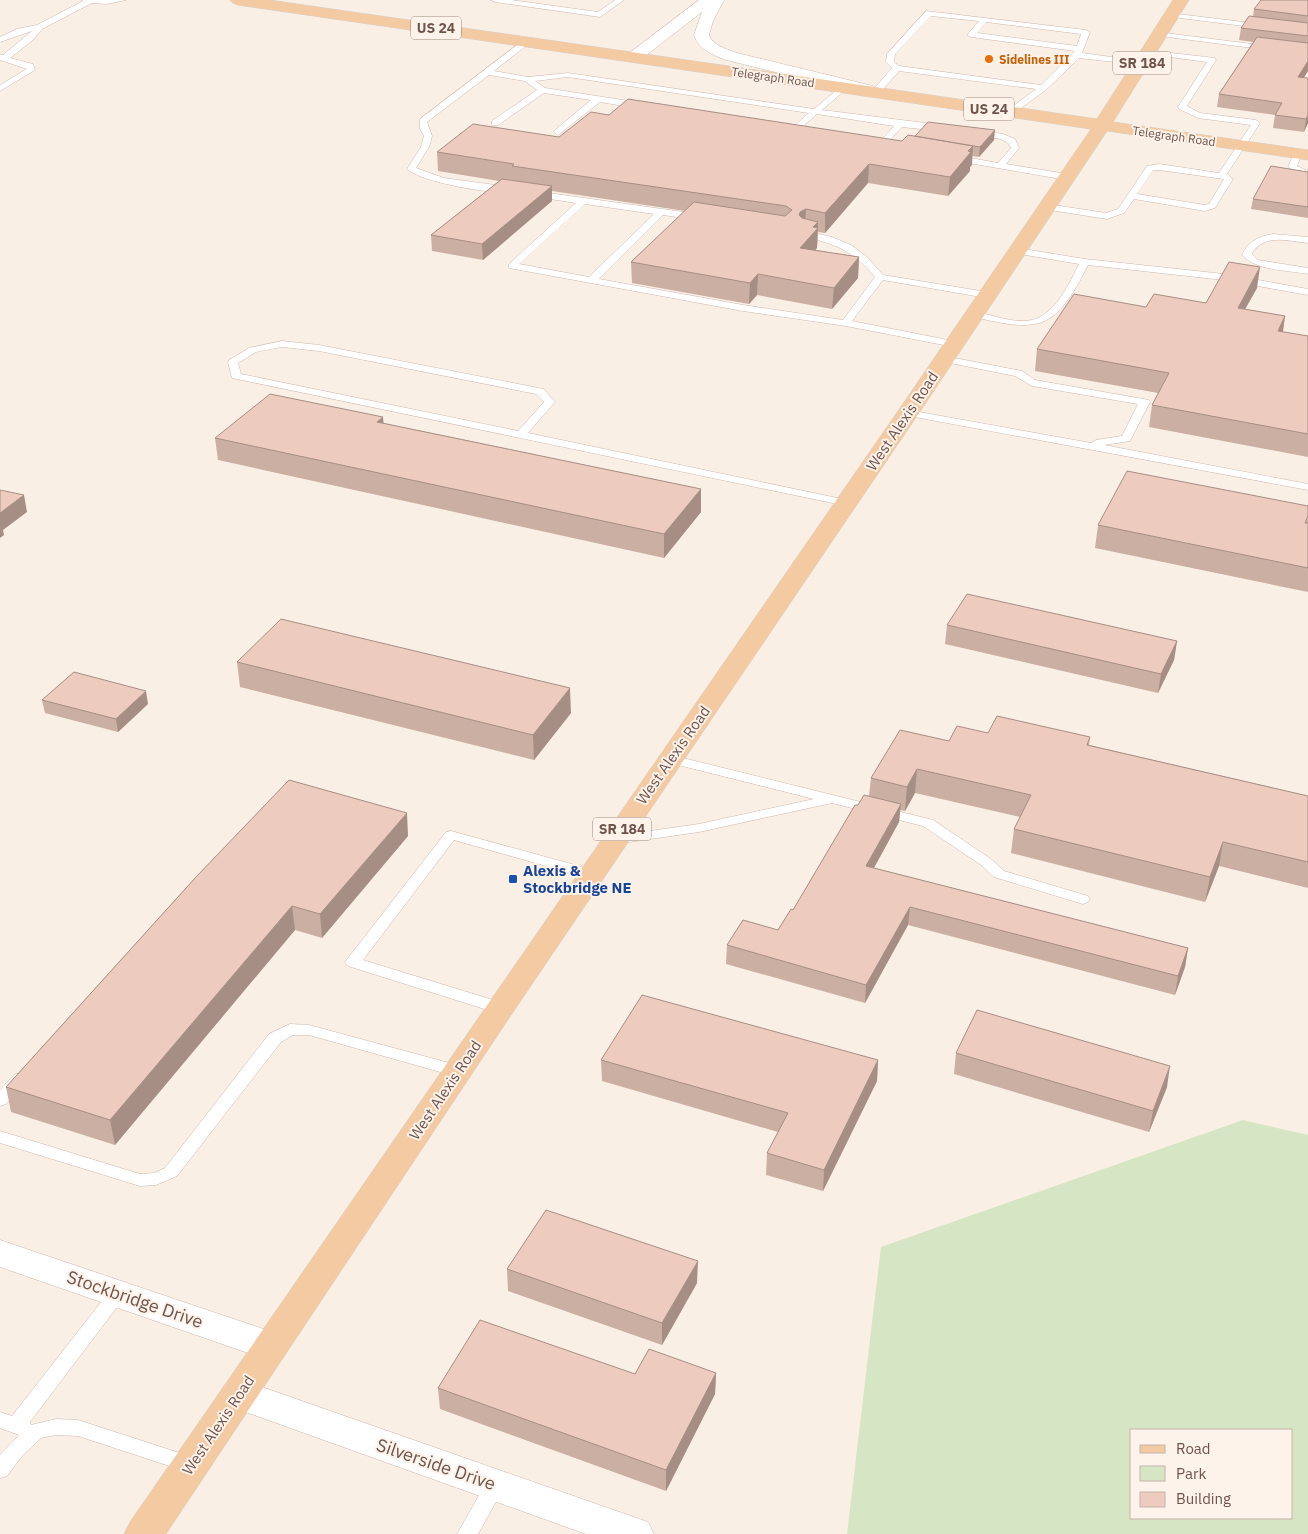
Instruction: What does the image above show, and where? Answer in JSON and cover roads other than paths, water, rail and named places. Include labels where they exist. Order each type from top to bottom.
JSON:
[{"type":"main road","name":"Telegraph Road","points":[[238,0],[1303,154]]},
{"type":"main road","name":"SR 184","points":[[1102,125],[1181,0]]},
{"type":"main road","name":"West Alexis Road","points":[[144,1534],[500,1008],[908,414],[1102,125]]},
{"type":"street","points":[[634,57],[708,0]]},
{"type":"street","points":[[716,0],[700,29],[700,35],[704,42],[713,49],[732,57],[876,92]]},
{"type":"street","name":"Stockbridge Drive","points":[[0,1253],[271,1346]]},
{"type":"street","name":"Silverside Drive","points":[[239,1394],[634,1534]]},
{"type":"lane","points":[[0,40],[39,27],[89,1],[107,2],[122,0]]},
{"type":"lane","points":[[495,0],[600,15],[620,0]]},
{"type":"lane","points":[[1011,112],[1043,88],[1078,52],[1086,32],[929,13],[891,54],[890,62],[897,68],[1043,88]]},
{"type":"lane","points":[[1172,15],[1269,27]]},
{"type":"lane","points":[[984,20],[970,35],[1078,52],[1145,58],[1212,60],[1182,107],[1198,115],[1256,123],[1240,145],[1222,176]]},
{"type":"lane","points":[[2,57],[30,38],[39,27]]},
{"type":"lane","points":[[1160,34],[1278,49]]},
{"type":"lane","points":[[528,42],[424,121],[424,129],[428,136],[425,147],[411,169],[420,176],[439,180],[707,219]]},
{"type":"lane","points":[[0,89],[30,70],[30,66],[2,57]]},
{"type":"lane","points":[[876,92],[897,68]]},
{"type":"lane","points":[[487,72],[528,79],[568,75],[900,124],[1003,137],[1012,141],[1015,148],[1000,166]]},
{"type":"lane","points":[[528,79],[542,90],[647,107]]},
{"type":"lane","points":[[794,130],[843,87]]},
{"type":"lane","points":[[495,123],[542,90]]},
{"type":"lane","points":[[558,132],[598,99]]},
{"type":"lane","points":[[871,144],[885,146],[900,124]]},
{"type":"lane","points":[[785,129],[804,132]]},
{"type":"lane","points":[[1303,154],[1292,167],[1308,174]]},
{"type":"lane","points":[[945,156],[1067,177]]},
{"type":"lane","points":[[1047,207],[1107,216],[1121,211],[1131,196],[1150,168],[1159,167],[1185,175],[1222,176],[1229,179],[1212,206],[1205,208],[1131,196]]},
{"type":"lane","points":[[1167,202],[1174,192]]},
{"type":"lane","points":[[583,201],[512,266],[744,308],[846,323],[1018,373],[1032,383],[1145,402],[1126,439],[1086,445]]},
{"type":"lane","points":[[592,280],[661,212]]},
{"type":"lane","points":[[805,234],[831,239],[857,252],[880,277],[981,304],[1033,323],[1043,318],[1069,293],[1085,262]]},
{"type":"lane","points":[[1308,240],[1275,237],[1260,239],[1251,245],[1247,254],[1255,262],[1308,272]]},
{"type":"lane","points":[[1017,252],[1085,262],[1224,276],[1308,292]]},
{"type":"lane","points":[[846,323],[880,277]]},
{"type":"lane","points":[[521,435],[550,402],[540,391],[319,348],[282,344],[253,350],[233,362],[236,376],[521,435],[847,502]]},
{"type":"lane","points":[[908,414],[1308,487]]},
{"type":"lane","points":[[671,759],[928,824],[986,862],[1000,874],[1083,898]]},
{"type":"lane","points":[[615,840],[699,828],[832,800]]},
{"type":"lane","points":[[500,1008],[353,962],[451,835],[592,874]]},
{"type":"lane","points":[[0,1137],[140,1180],[156,1179],[171,1172],[275,1038],[290,1030],[309,1030],[458,1072]]},
{"type":"lane","points":[[0,1100],[32,1064]]},
{"type":"lane","points":[[35,1432],[8,1423],[118,1293]]},
{"type":"lane","points":[[0,1470],[15,1450],[35,1432],[56,1427],[78,1428],[191,1465]]},
{"type":"lane","points":[[467,1534],[496,1484]]},
{"type":"place","name":"Sidelines III","points":[[989,59]]},
{"type":"place","name":"Alexis & Stockbridge NE","points":[[513,879]]}]
